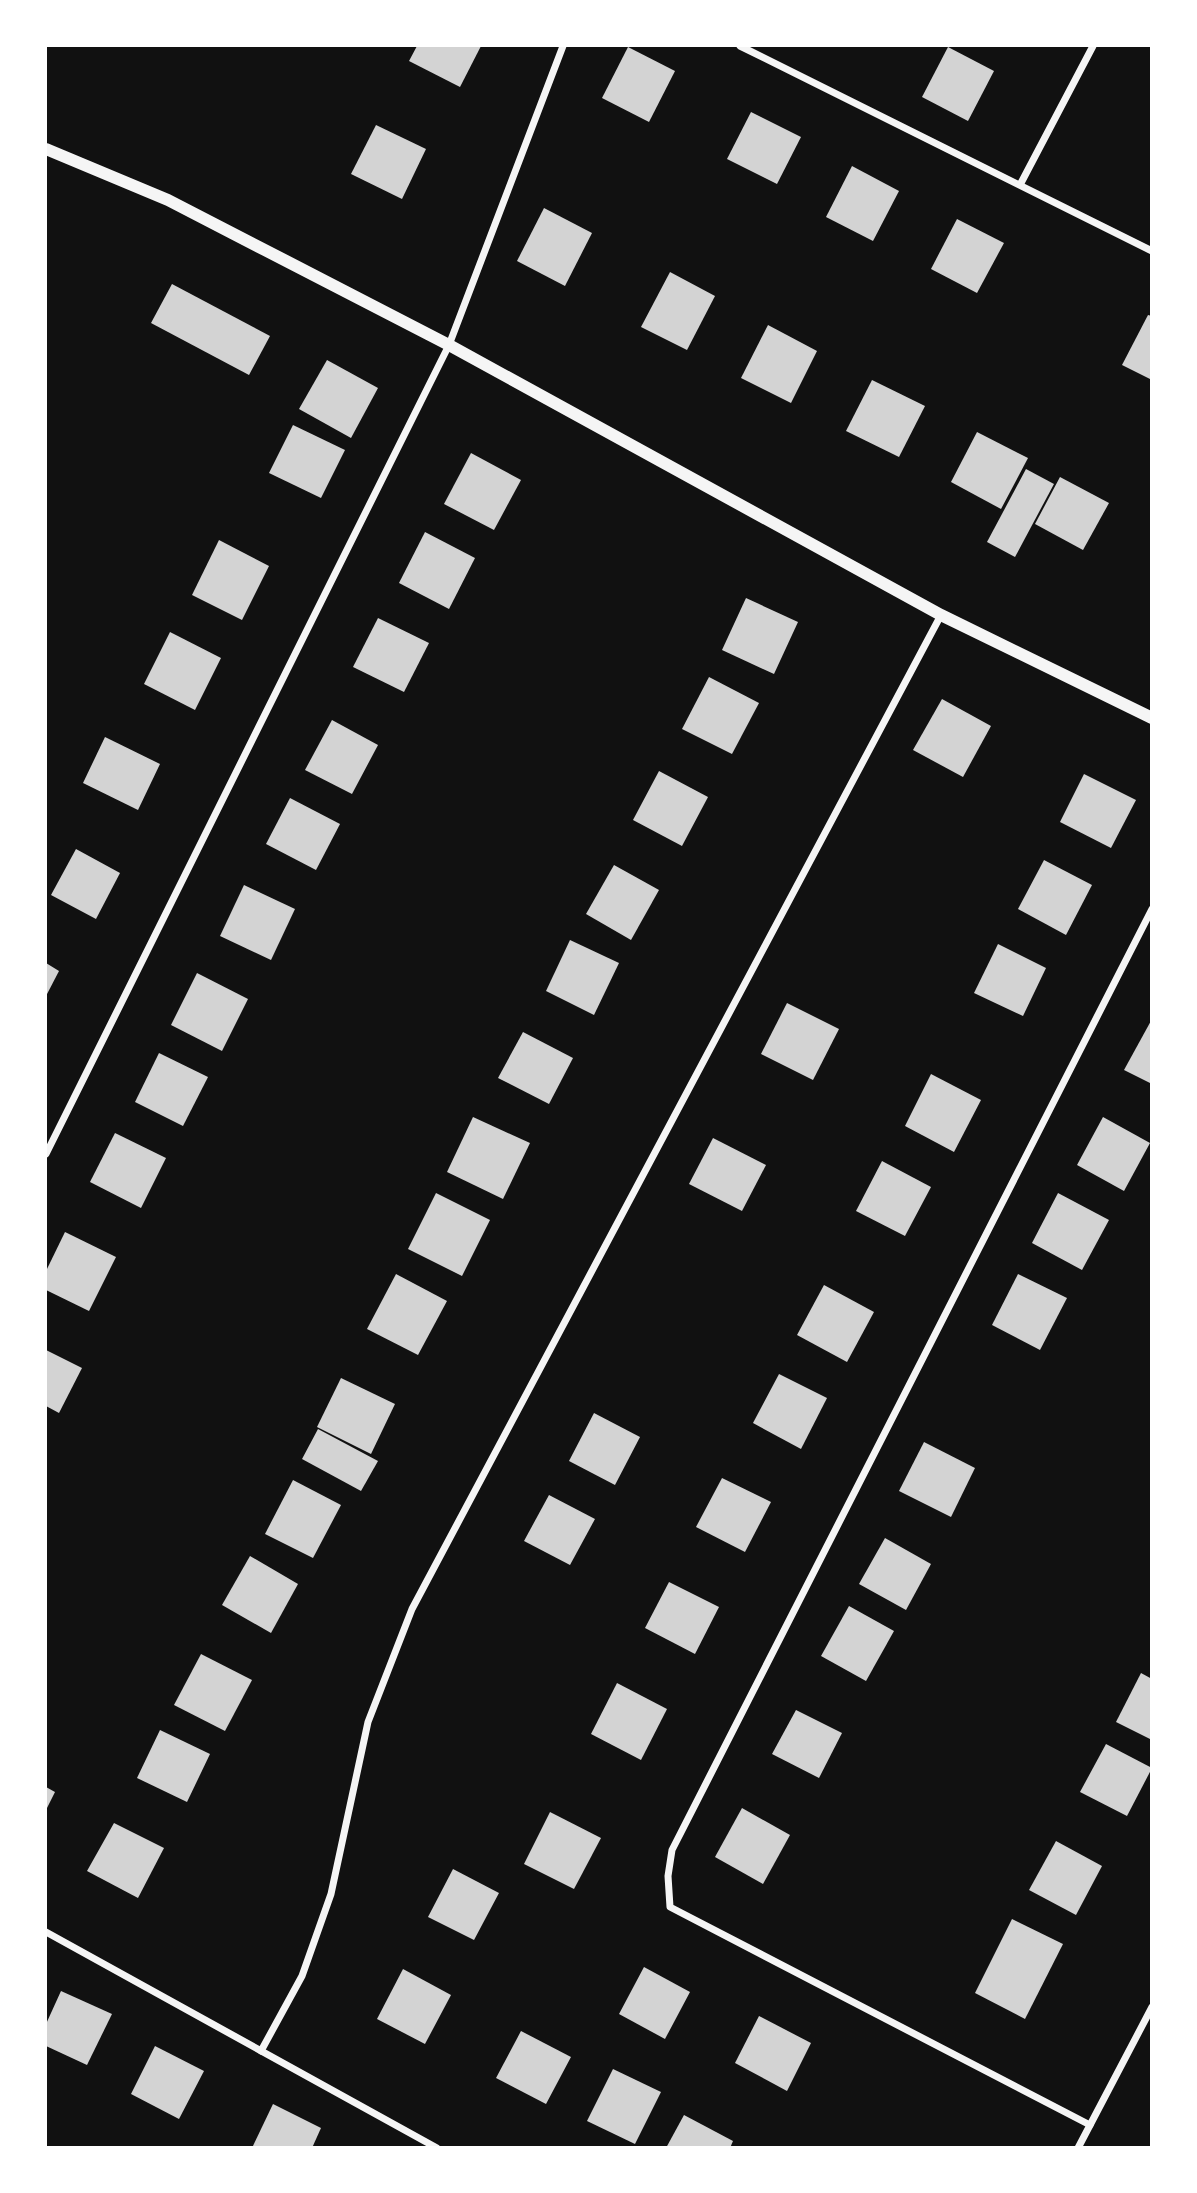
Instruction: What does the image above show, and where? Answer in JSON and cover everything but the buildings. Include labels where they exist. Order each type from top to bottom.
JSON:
[{"type":"street","points":[[46,1154],[449,345],[563,46]]},
{"type":"street","points":[[740,46],[1021,183],[1152,251]]},
{"type":"street","points":[[1021,183],[1093,46]]},
{"type":"street","points":[[46,149],[168,201],[449,345],[941,615],[1152,719]]},
{"type":"street","points":[[261,2051],[302,1976],[331,1894],[368,1722],[412,1609],[941,615]]},
{"type":"street","points":[[1090,2125],[670,1907],[668,1875],[672,1850],[1152,909]]},
{"type":"street","points":[[46,1932],[437,2147]]},
{"type":"street","points":[[1079,2147],[1152,2007]]}]
